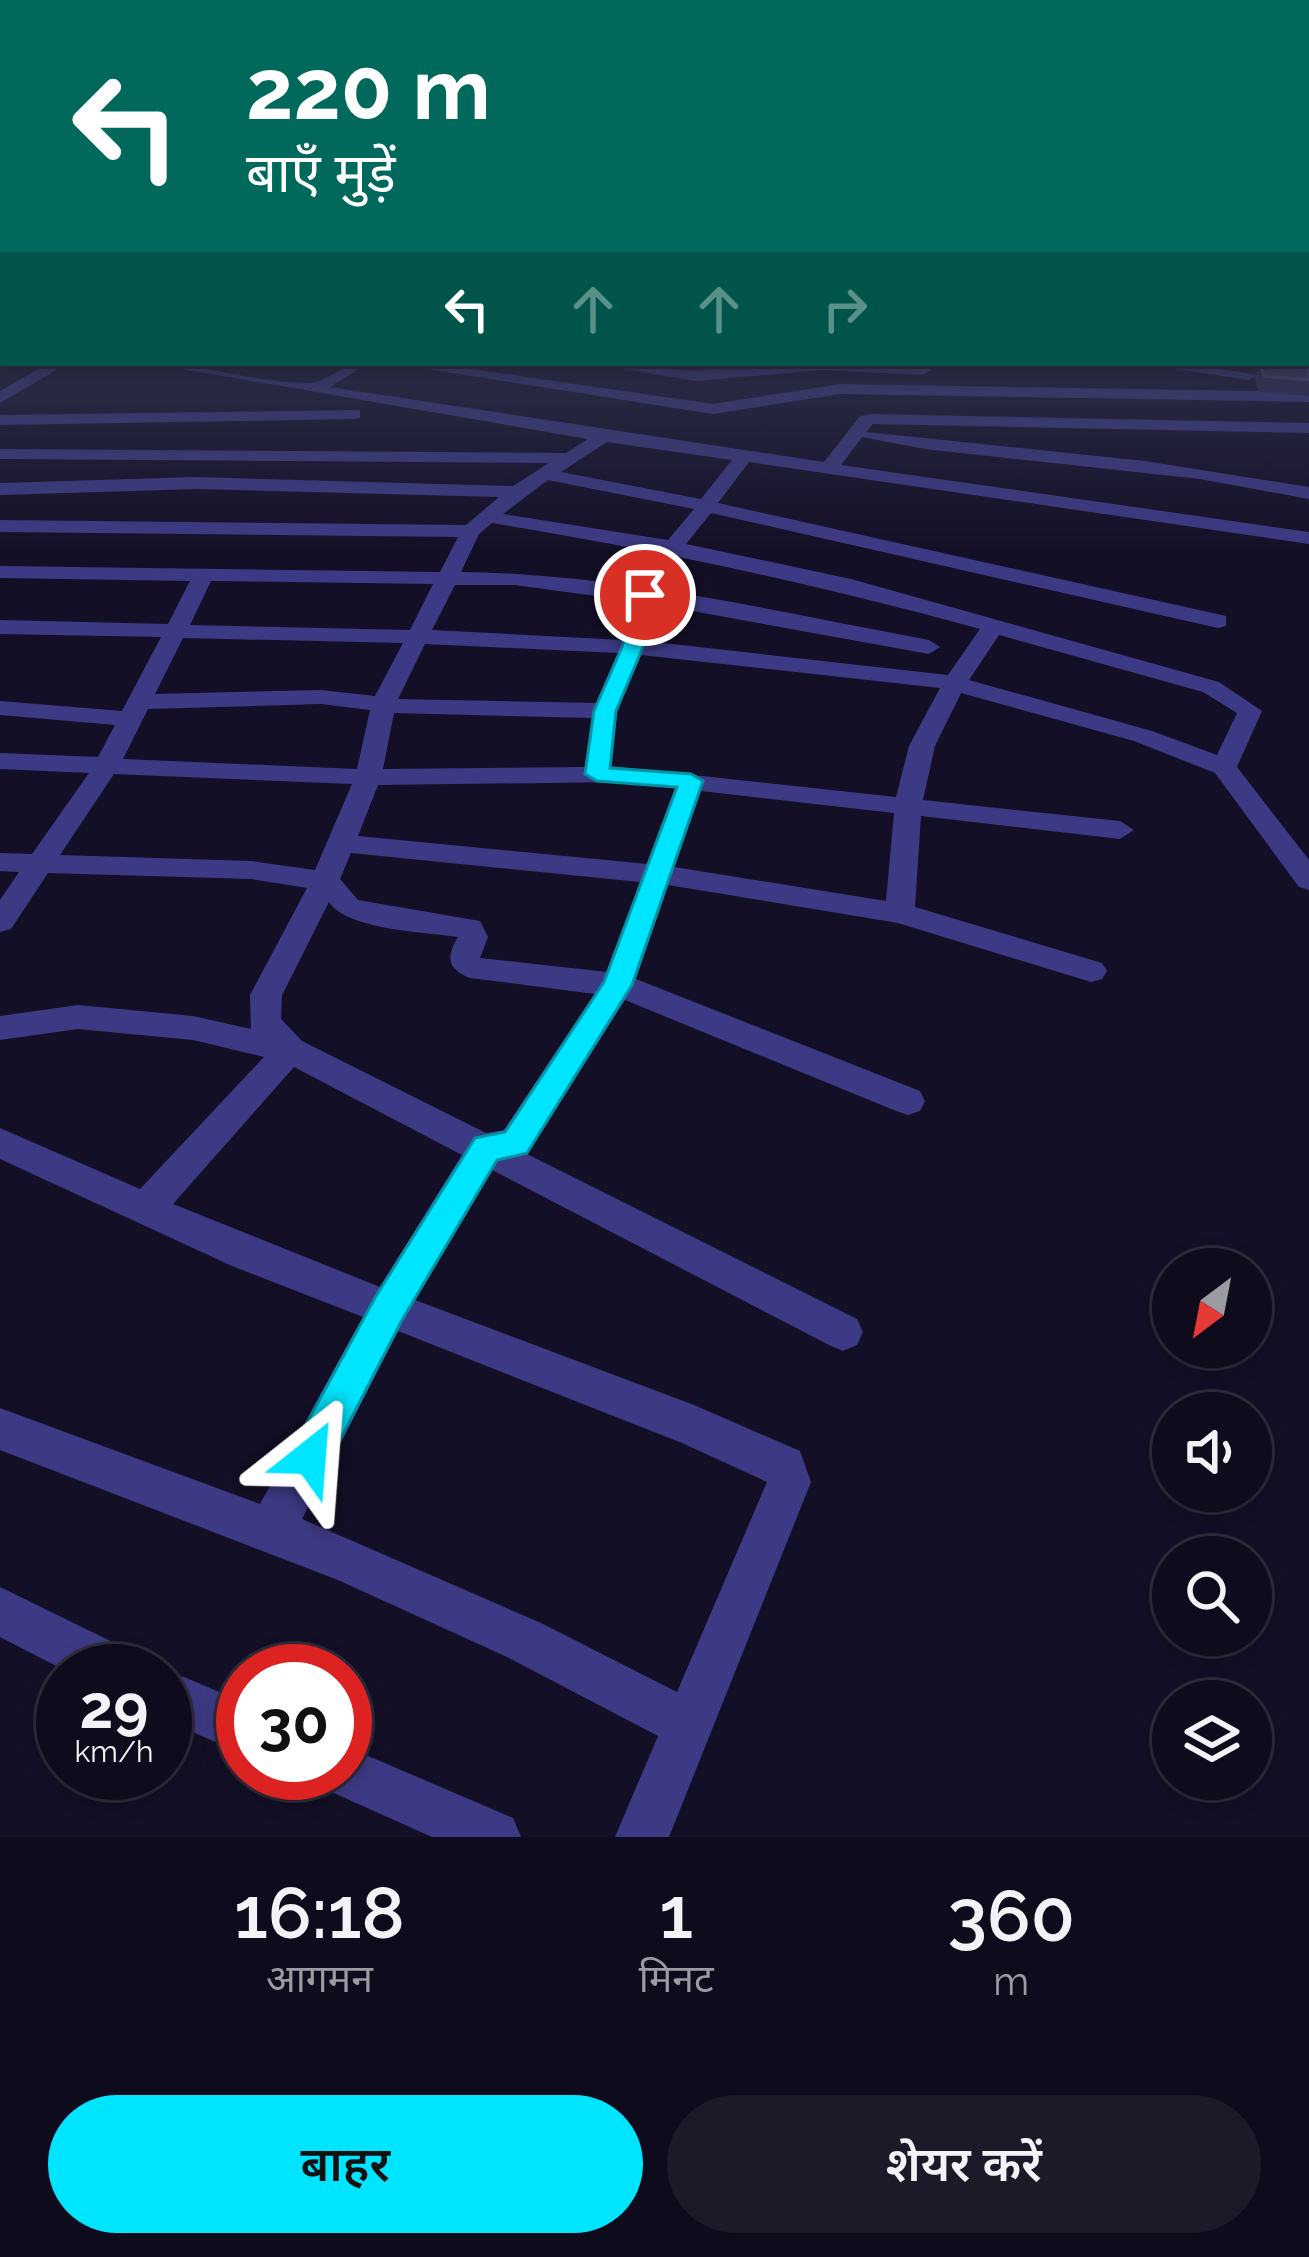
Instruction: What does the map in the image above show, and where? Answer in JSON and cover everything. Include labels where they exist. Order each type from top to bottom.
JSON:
[{"type":"street","points":[[0,398],[31,380]]},
{"type":"street","points":[[261,380],[744,458],[1299,537],[1309,495],[1218,472],[1004,455],[858,434]]},
{"type":"street","points":[[315,389],[331,380]]},
{"type":"street","points":[[472,388],[488,380]]},
{"type":"street","points":[[504,380],[720,409],[839,389],[1309,397]]},
{"type":"street","points":[[988,380],[990,423]]},
{"type":"street","points":[[132,485],[272,382]]},
{"type":"street","points":[[434,409],[453,398]]},
{"type":"street","points":[[0,419],[354,414]]},
{"type":"street","points":[[828,470],[866,420],[873,419],[1309,428]]},
{"type":"street","points":[[290,1051],[265,1023],[266,995],[324,883],[368,776],[383,704],[417,636],[479,524],[517,492],[604,436]]},
{"type":"street","points":[[0,454],[556,466],[708,507],[1218,621]]},
{"type":"street","points":[[673,548],[744,458]]},
{"type":"street","points":[[0,489],[132,485],[517,492]]},
{"type":"street","points":[[0,526],[479,524],[673,548],[711,581],[929,647]]},
{"type":"street","points":[[0,572],[448,576],[645,595],[711,581],[844,584],[1211,687],[1250,711],[1225,767]]},
{"type":"street","points":[[0,922],[106,767],[204,575]]},
{"type":"street","points":[[597,774],[605,711],[632,647],[645,595]]},
{"type":"street","points":[[900,913],[921,748],[953,684],[994,626]]},
{"type":"street","points":[[0,627],[417,636],[632,647],[707,652],[953,684],[1143,736],[1225,767],[1309,880]]},
{"type":"street","points":[[0,708],[135,710],[321,697],[383,704],[605,711]]},
{"type":"street","points":[[0,761],[368,776],[597,774],[1120,830]]},
{"type":"street","points":[[271,1532],[389,1308],[486,1148],[515,1143],[618,985],[691,781]]},
{"type":"street","points":[[340,843],[658,874],[900,913],[1091,970]]},
{"type":"street","points":[[0,862],[251,870],[324,883],[334,888],[347,908],[469,928],[472,937],[464,952],[466,964],[481,970],[618,985],[908,1101]]},
{"type":"street","points":[[0,1028],[78,1017],[193,1028],[290,1051],[843,1332]]},
{"type":"street","points":[[146,1209],[290,1051]]},
{"type":"street","points":[[0,1143],[246,1254],[694,1426],[784,1467],[789,1482],[643,1837]]},
{"type":"street","points":[[0,1430],[348,1560],[524,1640],[689,1725]]},
{"type":"street","points":[[0,1611],[64,1644]]},
{"type":"street","points":[[372,1784],[494,1837]]},
{"type":"route","points":[[310,1457],[389,1308],[486,1148],[515,1143],[618,985],[691,781],[597,774],[605,711],[632,647],[645,595]]}]
